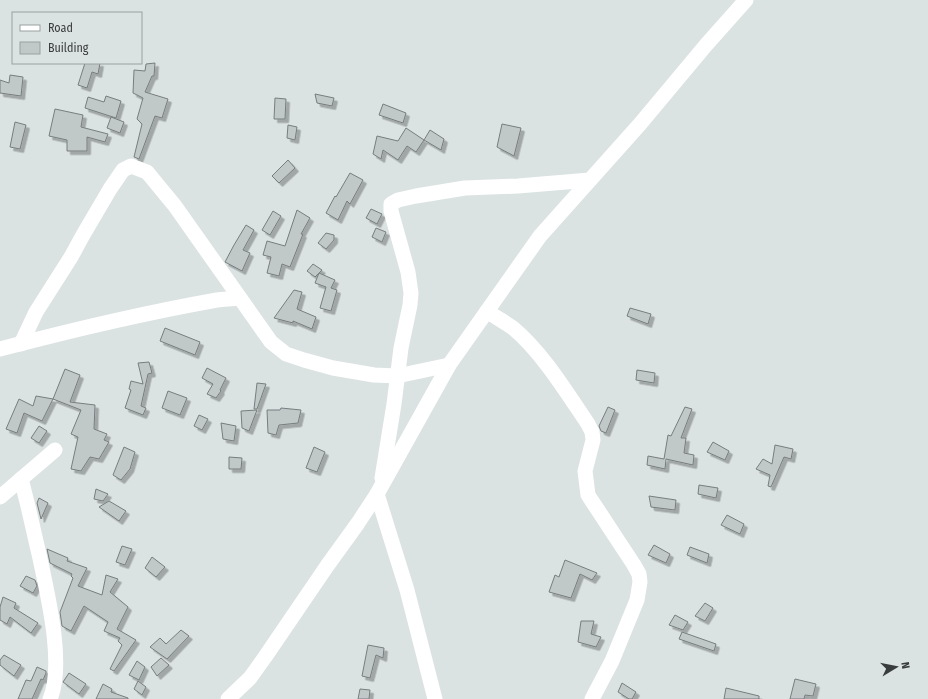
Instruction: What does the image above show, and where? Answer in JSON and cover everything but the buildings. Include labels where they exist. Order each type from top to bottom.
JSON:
[{"type":"street","points":[[228,699],[250,678],[379,490],[449,365],[540,236],[640,124],[746,0]]},
{"type":"street","points":[[21,344],[36,312],[71,257],[110,189],[123,170],[131,166],[147,172],[176,206],[270,342],[286,354],[333,368],[374,375],[397,376],[449,365]]},
{"type":"street","points":[[435,699],[379,490],[411,293],[408,272],[391,211],[391,204],[398,200],[416,196],[464,188],[518,186],[590,180]]},
{"type":"street","points":[[0,349],[50,336],[171,310],[219,300],[239,298]]},
{"type":"street","points":[[487,311],[513,328],[530,346],[547,366],[588,424],[592,432],[593,440],[585,472],[585,482],[588,496],[623,547],[639,574],[640,582],[637,600],[612,661],[592,699]]},
{"type":"street","points":[[0,497],[56,450]]},
{"type":"street","points":[[21,479],[32,519],[48,593],[54,640],[56,673],[55,689],[50,699]]}]
